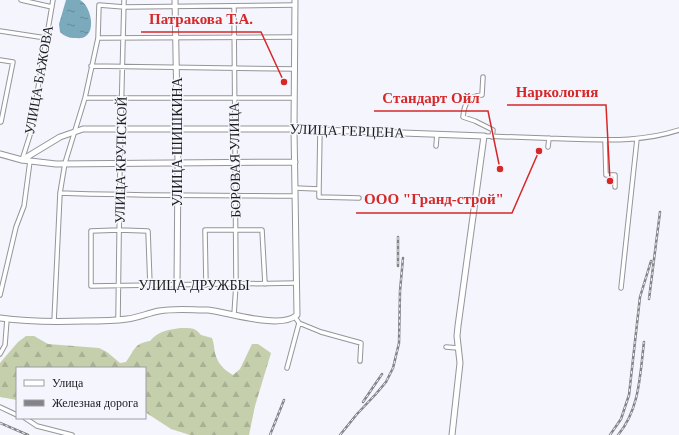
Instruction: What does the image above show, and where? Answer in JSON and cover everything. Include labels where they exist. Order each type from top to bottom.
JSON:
[{"type":"street","points":[[21,0],[52,7]]},
{"type":"street","name":"УЛИЦА БАЖОВА","points":[[22,160],[30,135],[53,0]]},
{"type":"street","name":"УЛИЦА КРУПСКОЙ","points":[[118,320],[124,0]]},
{"type":"street","name":"УЛИЦА ШИШКИНА","points":[[175,0],[178,162],[177,285]]},
{"type":"street","points":[[54,322],[60,194],[65,163],[85,98],[98,38],[99,5],[124,7],[234,6],[295,3],[294,129],[297,283],[297,312],[295,317]]},
{"type":"street","name":"БОРОВАЯ УЛИЦА","points":[[234,6],[234,128],[236,162],[236,284],[234,315]]},
{"type":"street","points":[[0,31],[46,38]]},
{"type":"street","points":[[98,38],[295,37]]},
{"type":"street","points":[[0,60],[13,62],[1,122]]},
{"type":"street","points":[[91,66],[295,68]]},
{"type":"street","points":[[483,77],[482,95],[473,96],[469,99],[464,109],[463,117],[493,130],[492,137]]},
{"type":"street","points":[[85,98],[294,98]]},
{"type":"street","name":"УЛИЦА ГЕРЦЕНА","points":[[22,160],[60,137],[75,130],[83,129],[294,129],[605,140],[638,139],[679,130]]},
{"type":"street","points":[[320,130],[319,197],[359,198]]},
{"type":"street","points":[[436,146],[437,134]]},
{"type":"street","points":[[452,435],[460,363],[457,336],[458,320],[484,136]]},
{"type":"street","points":[[548,147],[549,138]]},
{"type":"street","points":[[621,288],[638,139]]},
{"type":"street","points":[[605,140],[606,175],[615,175],[615,187]]},
{"type":"street","points":[[0,154],[22,160],[65,163],[295,162]]},
{"type":"street","points":[[0,295],[16,227],[24,206],[30,161]]},
{"type":"street","points":[[295,188],[319,189]]},
{"type":"street","points":[[60,194],[120,196],[295,196]]},
{"type":"street","points":[[206,284],[205,230],[236,229],[262,230],[265,284]]},
{"type":"street","points":[[119,230],[148,231],[150,285]]},
{"type":"street","name":"УЛИЦА ДРУЖБЫ","points":[[119,230],[91,231],[91,286],[297,283]]},
{"type":"street","points":[[0,318],[54,322],[118,320],[133,319],[152,313],[170,310],[212,311],[256,320],[285,320],[295,317]]},
{"type":"street","points":[[295,317],[299,323],[320,332],[361,343],[360,361]]},
{"type":"street","points":[[0,354],[5,345],[7,319]]},
{"type":"street","points":[[287,368],[299,323]]},
{"type":"street","points":[[446,347],[458,348]]},
{"type":"street","points":[[0,407],[16,414]]},
{"type":"street","points":[[26,419],[37,426],[72,435]]},
{"type":"green space","points":[[192,328],[201,335],[212,338],[218,360],[224,369],[233,375],[240,369],[252,344],[258,344],[271,353],[255,406],[249,435],[190,435],[171,429],[146,413],[146,367],[16,367],[16,400],[0,397],[0,363],[18,342],[26,336],[34,336],[48,344],[99,348],[107,352],[120,363],[126,362],[135,348],[140,344],[150,341],[156,335],[171,329]]},
{"type":"water","points":[[66,0],[80,0],[87,7],[91,28],[85,37],[70,38],[60,32],[59,24]]},
{"type":"railway","points":[[649,299],[660,212]]},
{"type":"railway","points":[[398,237],[398,266]]},
{"type":"railway","points":[[340,435],[386,382],[393,368],[399,343],[400,291],[403,258]]},
{"type":"railway","points":[[610,435],[621,419],[629,395],[640,297],[651,261]]},
{"type":"railway","points":[[618,435],[631,414],[635,403],[640,379],[644,342]]},
{"type":"railway","points":[[363,402],[382,374]]},
{"type":"railway","points":[[270,435],[284,400]]},
{"type":"railway","points":[[0,423],[28,435]]},
{"type":"place","name":"Патракова Т.А.","points":[[284,82]]},
{"type":"place","name":"ООО \"Гранд-строй\"","points":[[539,151]]},
{"type":"place","name":"Стандарт Ойл","points":[[500,169]]},
{"type":"place","name":"Наркология","points":[[610,181]]}]
